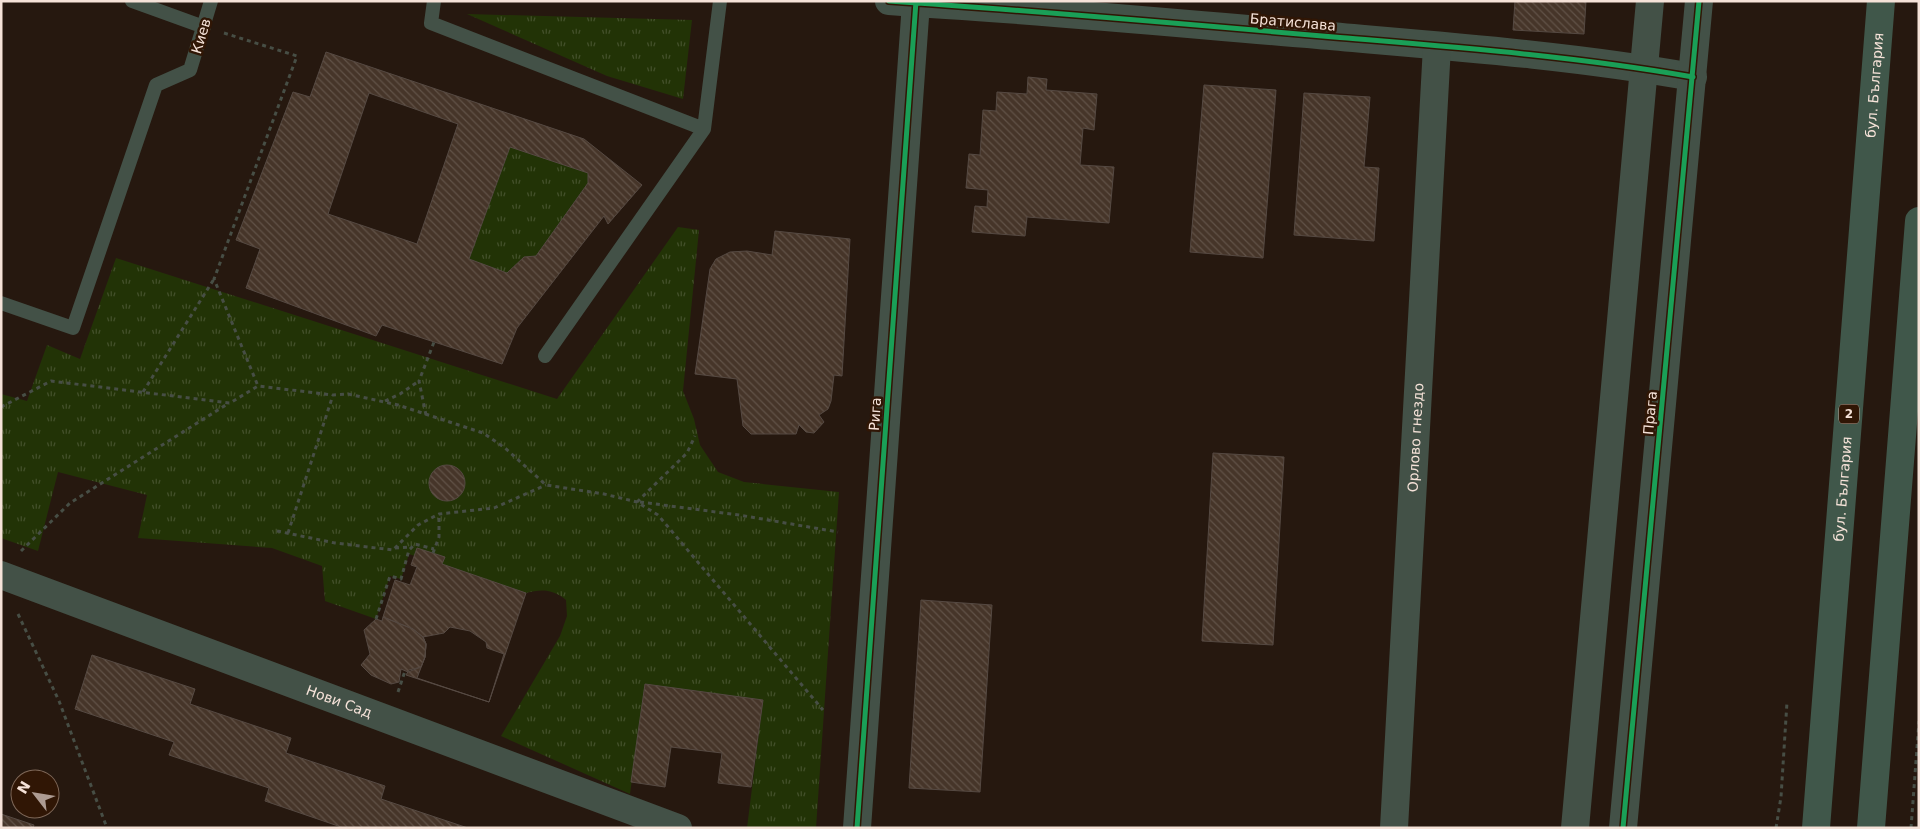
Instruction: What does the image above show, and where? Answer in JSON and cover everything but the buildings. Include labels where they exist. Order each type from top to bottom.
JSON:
[{"type":"highway","name":"бул. България","points":[[1816,828],[1881,1]]},
{"type":"highway","points":[[1871,828],[1919,221]]},
{"type":"street","points":[[1575,828],[1650,1]]},
{"type":"street","name":"Прага","points":[[1623,828],[1699,1]]},
{"type":"street","name":"Братислава","points":[[907,2],[1001,4],[1437,46],[1644,68],[1692,77]]},
{"type":"street","name":"Рига","points":[[857,828],[907,2]]},
{"type":"street","name":"Орлово гнездо","points":[[1394,828],[1437,46]]},
{"type":"street","name":"Нови Сад","points":[[8,566],[635,821],[678,828]]},
{"type":"lane","points":[[132,1],[204,27]]},
{"type":"lane","name":"Киев","points":[[1,303],[73,328],[156,85],[190,70],[211,1]]},
{"type":"lane","points":[[434,1],[431,24],[704,129]]},
{"type":"lane","points":[[545,356],[704,129],[720,1]]},
{"type":"path","points":[[143,392],[214,279],[297,56],[204,27]]},
{"type":"path","points":[[214,279],[258,386]]},
{"type":"path","points":[[426,416],[419,381],[434,342]]},
{"type":"path","points":[[1,407],[51,381],[230,402]]},
{"type":"path","points":[[384,401],[400,394],[419,381]]},
{"type":"path","points":[[8,566],[70,503],[258,386],[333,395],[348,394],[384,401],[426,416],[483,432],[505,448],[546,485]]},
{"type":"path","points":[[288,533],[333,395]]},
{"type":"path","points":[[637,502],[687,453],[696,436]]},
{"type":"path","points":[[395,548],[418,525],[439,514],[494,508],[546,485],[604,494],[637,502],[739,515],[838,532]]},
{"type":"path","points":[[637,502],[658,515],[823,710]]},
{"type":"path","points":[[277,530],[335,544],[395,548],[412,547],[415,544],[433,551],[439,537],[439,514]]},
{"type":"path","points":[[376,619],[390,576],[401,579],[412,547]]},
{"type":"path","points":[[17,613],[60,701],[107,828]]},
{"type":"path","points":[[1776,828],[1781,796],[1787,702]]},
{"type":"path","points":[[1911,828],[1919,720]]},
{"type":"green space","points":[[467,14],[692,20],[683,99],[607,76]]},
{"type":"green space","points":[[510,147],[588,173],[588,183],[536,256],[524,257],[507,273],[469,259]]},
{"type":"green space","points":[[678,227],[699,230],[683,391],[694,419],[700,445],[718,472],[744,482],[839,492],[816,828],[747,828],[763,700],[645,684],[630,794],[501,736],[560,636],[567,616],[566,600],[552,592],[537,591],[526,593],[409,554],[401,579],[390,576],[376,619],[325,601],[322,566],[272,548],[138,538],[147,495],[58,472],[38,551],[1,538],[1,394],[27,401],[47,345],[80,359],[116,258],[557,399]]},
{"type":"cycle path","points":[[889,1],[1469,49],[1603,63],[1693,77]]},
{"type":"cycle path","points":[[857,828],[916,1]]},
{"type":"cycle path","points":[[1623,828],[1699,1]]}]
